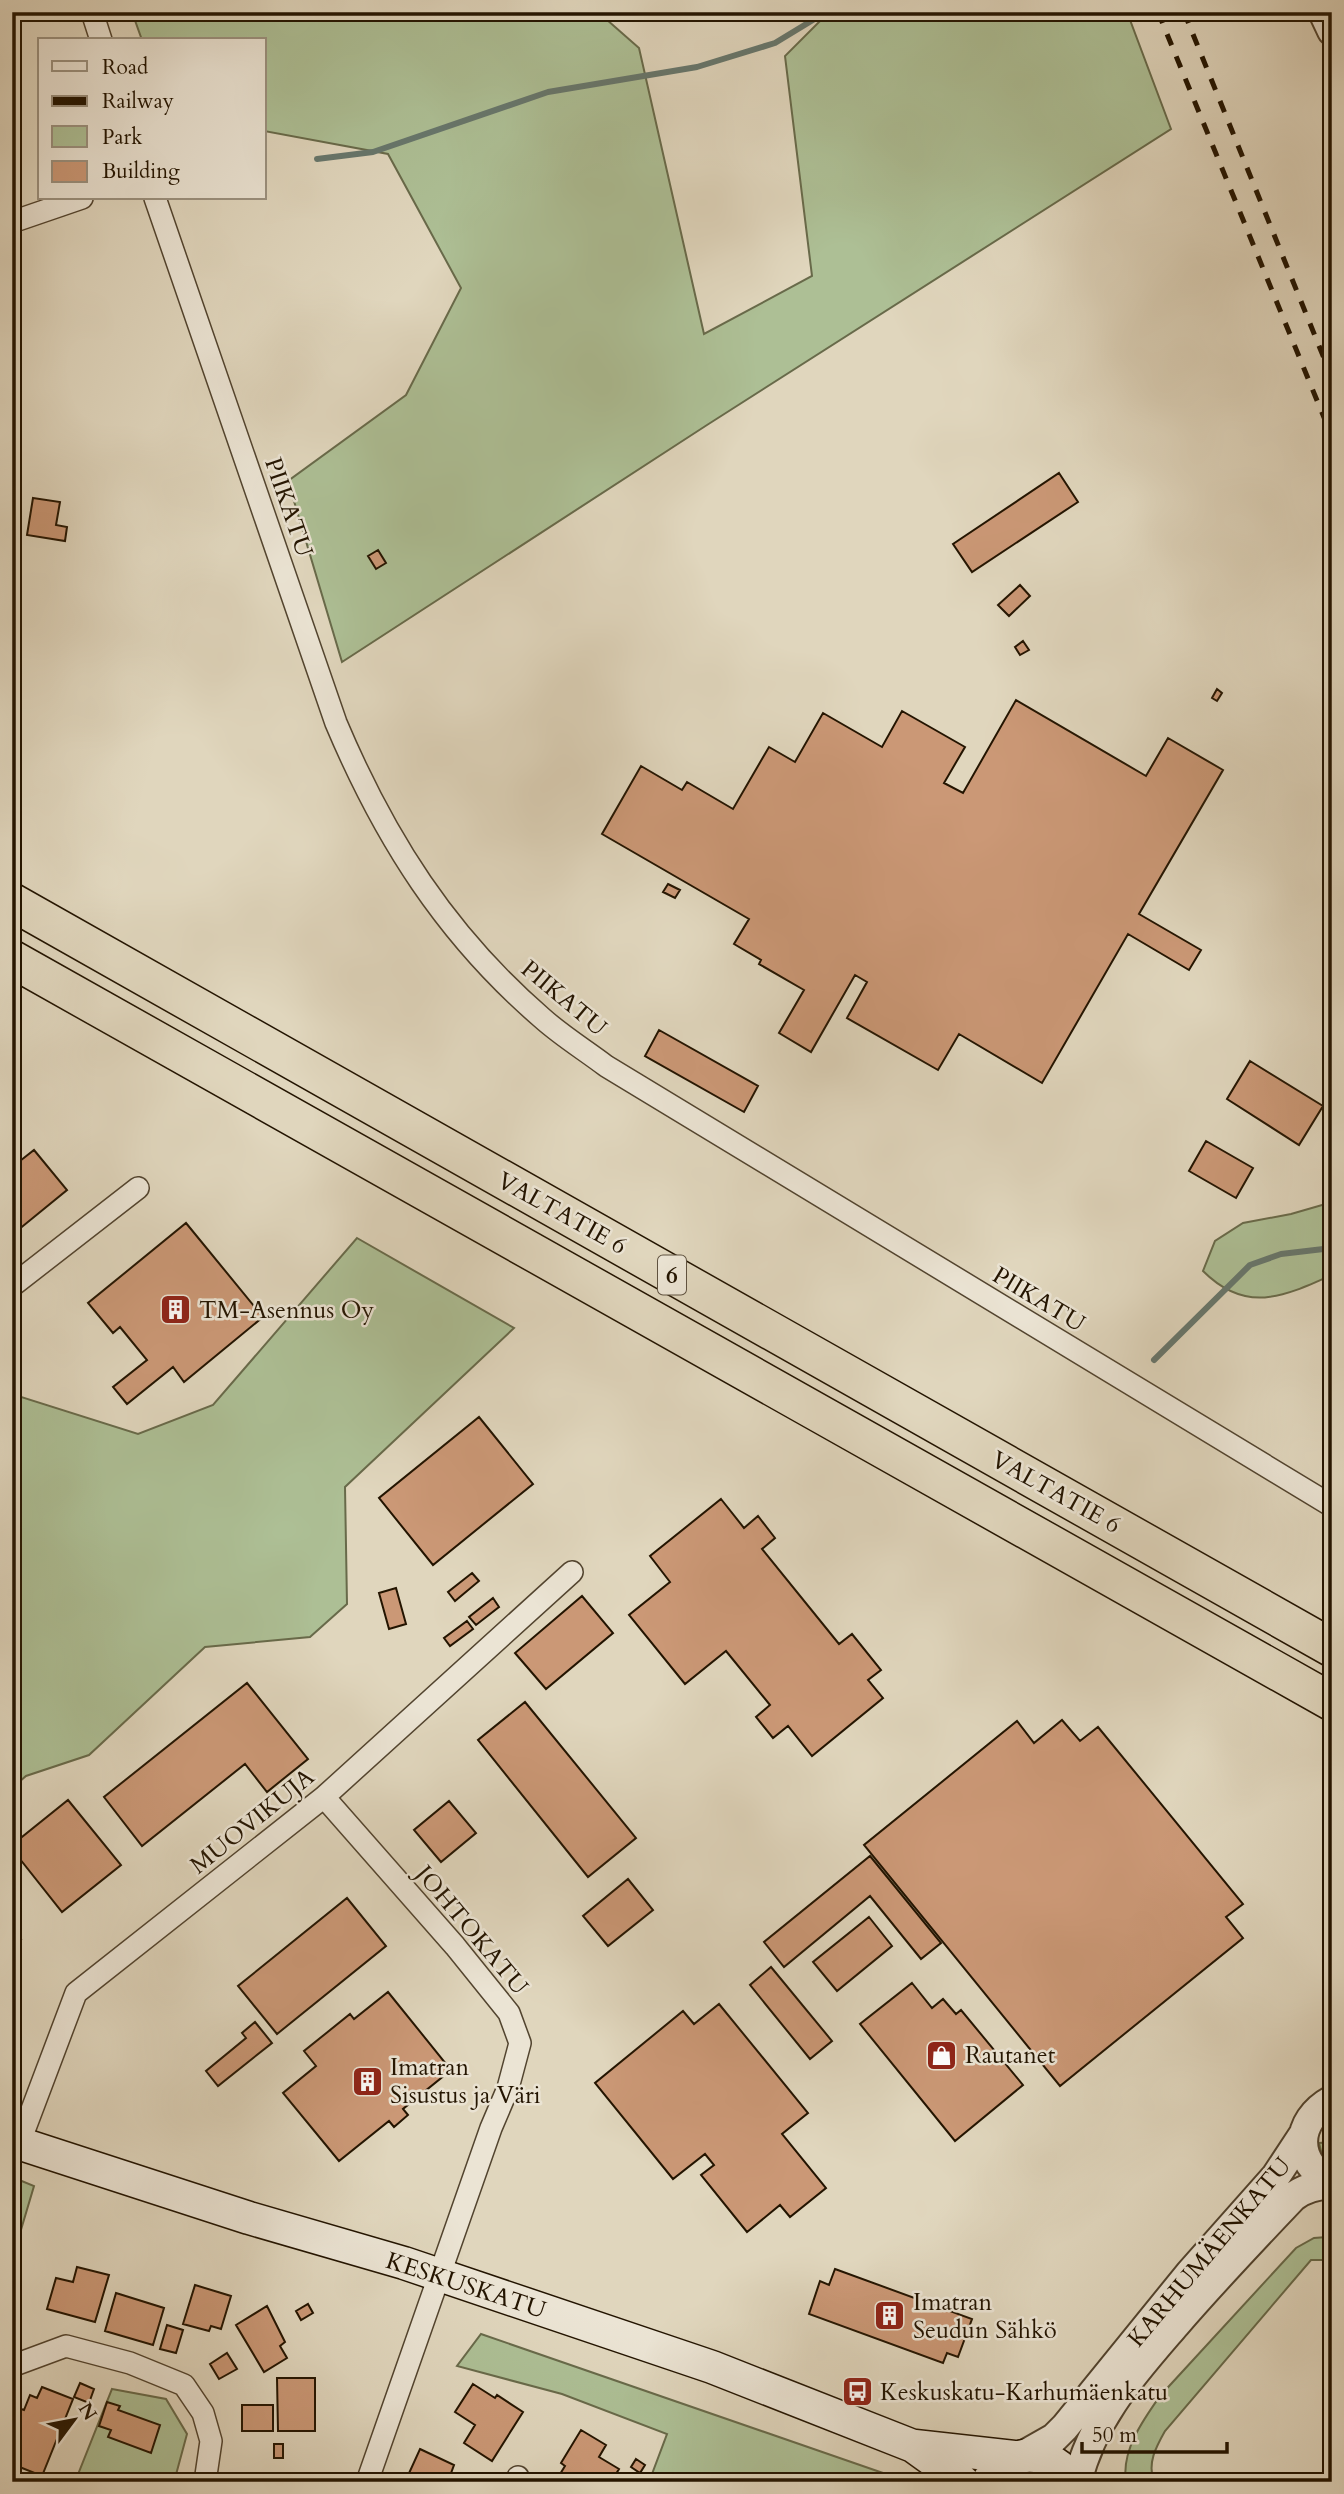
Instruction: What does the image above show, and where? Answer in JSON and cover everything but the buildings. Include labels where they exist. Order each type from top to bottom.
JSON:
[{"type":"highway","name":"VALTATIE 6","points":[[12,902],[1332,1648]]},
{"type":"highway","name":"VALTATIE 6","points":[[12,959],[1332,1702]]},
{"type":"main road","name":"KESKUSKATU","points":[[16,2142],[249,2218],[440,2275],[712,2367],[913,2446],[962,2482]]},
{"type":"main road","name":"KESKUSKATU","points":[[913,2446],[1040,2456],[1055,2462],[1074,2482]]},
{"type":"main road","points":[[988,2482],[1002,2464],[1019,2456]]},
{"type":"street","points":[[92,12],[100,38]]},
{"type":"street","points":[[1323,12],[1332,31]]},
{"type":"street","points":[[12,222],[76,200]]},
{"type":"street","name":"PIIKATU","points":[[156,200],[336,723],[360,779],[394,843],[456,933],[543,1020],[606,1066],[1332,1506]]},
{"type":"street","points":[[12,1286],[138,1188]]},
{"type":"street","name":"MUOVIKUJA","points":[[16,2142],[76,1993],[324,1797],[572,1572]]},
{"type":"street","name":"JOHTOKATU","points":[[324,1797],[455,1946],[509,2013],[520,2043],[508,2088],[491,2128],[367,2482]]},
{"type":"street","name":"KARHUMÄENKATU","points":[[1019,2456],[1054,2438],[1072,2419],[1190,2273],[1276,2176],[1303,2135],[1310,2118],[1319,2107],[1332,2100]]},
{"type":"street","points":[[1303,2135],[1309,2165],[1332,2183]]},
{"type":"street","name":"KARHUMÄENKATU","points":[[1074,2482],[1087,2445],[1101,2419],[1130,2379],[1209,2286],[1293,2197],[1301,2191],[1332,2183]]},
{"type":"street","points":[[12,2366],[16,2362],[66,2346],[130,2363],[184,2385],[203,2413],[211,2441],[205,2482]]},
{"type":"green space","points":[[132,12],[598,12],[639,48],[704,334],[812,276],[785,56],[829,12],[1127,12],[1171,129],[342,662],[288,481],[406,395],[461,288],[388,154],[266,131],[266,38],[141,38]]},
{"type":"green space","points":[[1332,1203],[1332,1275],[1281,1295],[1250,1297],[1234,1293],[1203,1271],[1215,1241],[1243,1223],[1291,1214]]},
{"type":"green space","points":[[357,1238],[514,1328],[345,1487],[347,1604],[310,1637],[205,1647],[89,1755],[26,1776],[12,1788],[12,1394],[138,1434],[213,1405]]},
{"type":"green space","points":[[1332,2142],[1332,2165],[1322,2155],[1319,2143]]},
{"type":"green space","points":[[12,2177],[34,2186],[12,2260]]},
{"type":"green space","points":[[1314,2238],[1332,2238],[1332,2260],[1311,2260],[1165,2431],[1152,2462],[1154,2482],[1126,2482],[1125,2470],[1130,2447],[1160,2396],[1296,2248]]},
{"type":"green space","points":[[481,2334],[909,2482],[649,2482],[667,2434],[562,2394],[457,2366]]},
{"type":"green space","points":[[112,2389],[166,2399],[187,2434],[174,2482],[75,2482]]},
{"type":"waterway","points":[[317,159],[373,152],[548,92],[697,67],[775,43],[826,12]]},
{"type":"waterway","points":[[1154,1360],[1250,1265],[1281,1254],[1332,1248]]},
{"type":"railway","points":[[1158,12],[1332,437]]},
{"type":"railway","points":[[1184,12],[1332,378]]},
{"type":"place","name":"TM-Asennus Oy","points":[[176,1310]]},
{"type":"place","name":"Rautanet","points":[[942,2055]]},
{"type":"place","name":"Imatran Sisustus ja Väri","points":[[367,2081]]},
{"type":"place","name":"Imatran Seudun Sähkö","points":[[890,2316]]},
{"type":"place","name":"Keskuskatu-Karhumäenkatu","points":[[857,2392]]}]
